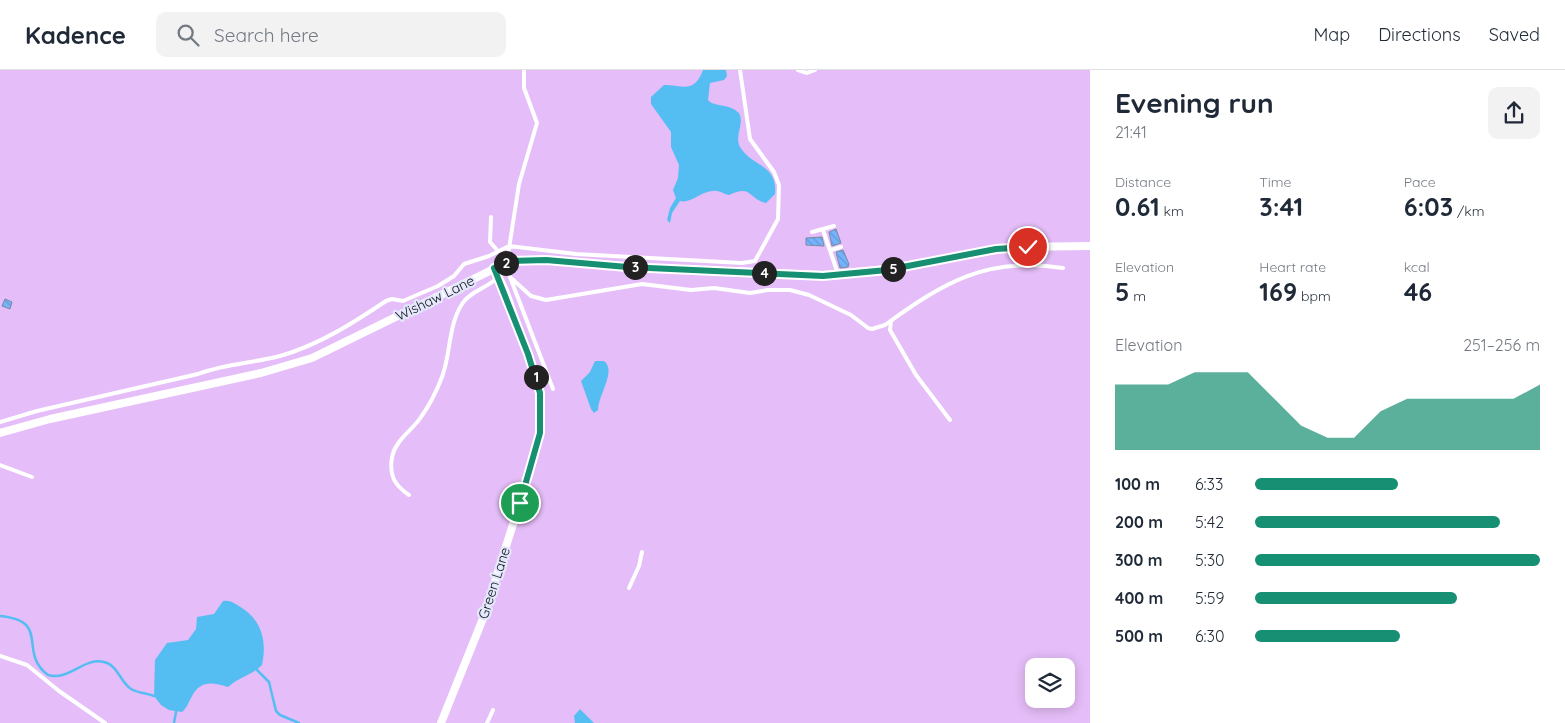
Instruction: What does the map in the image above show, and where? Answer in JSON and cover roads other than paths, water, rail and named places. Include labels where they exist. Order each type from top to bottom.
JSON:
[{"type":"street","name":"Wishaw Lane","points":[[0,433],[50,419],[261,373],[312,358],[510,261],[546,260],[779,274],[838,274],[900,268],[996,249],[1042,246],[1090,246]]},
{"type":"street","name":"Green Lane","points":[[441,723],[484,616],[540,433],[541,406],[537,380],[505,290],[494,268]]},
{"type":"lane","points":[[524,70],[524,88],[537,123],[536,132],[519,184],[509,246],[510,277],[553,389]]},
{"type":"lane","points":[[0,422],[37,411],[198,374],[212,369],[280,356],[346,328],[386,301],[392,299],[403,301],[438,286],[454,276],[464,264],[509,246],[576,254],[742,263],[754,260],[778,219],[779,186],[774,172],[750,139],[740,70]]},
{"type":"lane","points":[[798,70],[807,73],[815,70]]},
{"type":"lane","points":[[490,216],[490,242],[498,251]]},
{"type":"lane","points":[[812,232],[834,226]]},
{"type":"lane","points":[[823,230],[838,274]]},
{"type":"lane","points":[[831,250],[841,247]]},
{"type":"lane","points":[[510,277],[531,296],[546,300],[642,284],[692,290],[714,288],[750,293],[768,290],[790,290],[809,295],[851,315],[868,328],[878,328],[944,286],[981,270],[1022,265],[1064,268]]},
{"type":"lane","points":[[409,495],[397,485],[391,475],[393,454],[403,436],[421,417],[442,379],[454,322],[461,305],[469,297],[498,277]]},
{"type":"lane","points":[[891,321],[890,330],[916,375],[950,420]]},
{"type":"lane","points":[[0,465],[32,477]]},
{"type":"lane","points":[[628,588],[639,566],[642,552]]},
{"type":"lane","points":[[0,656],[27,665],[59,691],[105,723]]},
{"type":"lane","points":[[487,723],[493,710]]},
{"type":"water","points":[[703,70],[726,70],[727,76],[724,80],[710,83],[708,100],[714,104],[730,107],[739,113],[741,121],[738,143],[745,154],[768,171],[775,184],[775,194],[766,203],[742,191],[729,195],[717,191],[704,193],[688,201],[680,201],[672,213],[670,223],[667,220],[670,208],[676,198],[673,190],[678,178],[679,165],[671,147],[671,132],[651,104],[651,97],[664,85],[682,87],[692,85],[700,78]]},
{"type":"water","points":[[595,361],[604,361],[609,371],[598,410],[594,413],[581,381],[590,372]]},
{"type":"water","points":[[223,601],[231,602],[242,608],[254,619],[263,640],[262,665],[228,687],[216,684],[202,685],[194,692],[182,712],[169,710],[161,705],[154,696],[155,660],[167,643],[188,640],[196,629],[197,617],[214,614]]},
{"type":"water","points":[[580,709],[594,723],[575,723],[574,716]]},
{"type":"waterway","points":[[0,616],[16,619],[25,624],[30,631],[35,657],[39,666],[48,675],[63,675],[83,665],[97,661],[104,662],[113,666],[131,689],[154,696]]},
{"type":"waterway","points":[[257,670],[269,682],[276,711],[280,715],[299,723]]},
{"type":"waterway","points":[[174,723],[176,712]]}]
